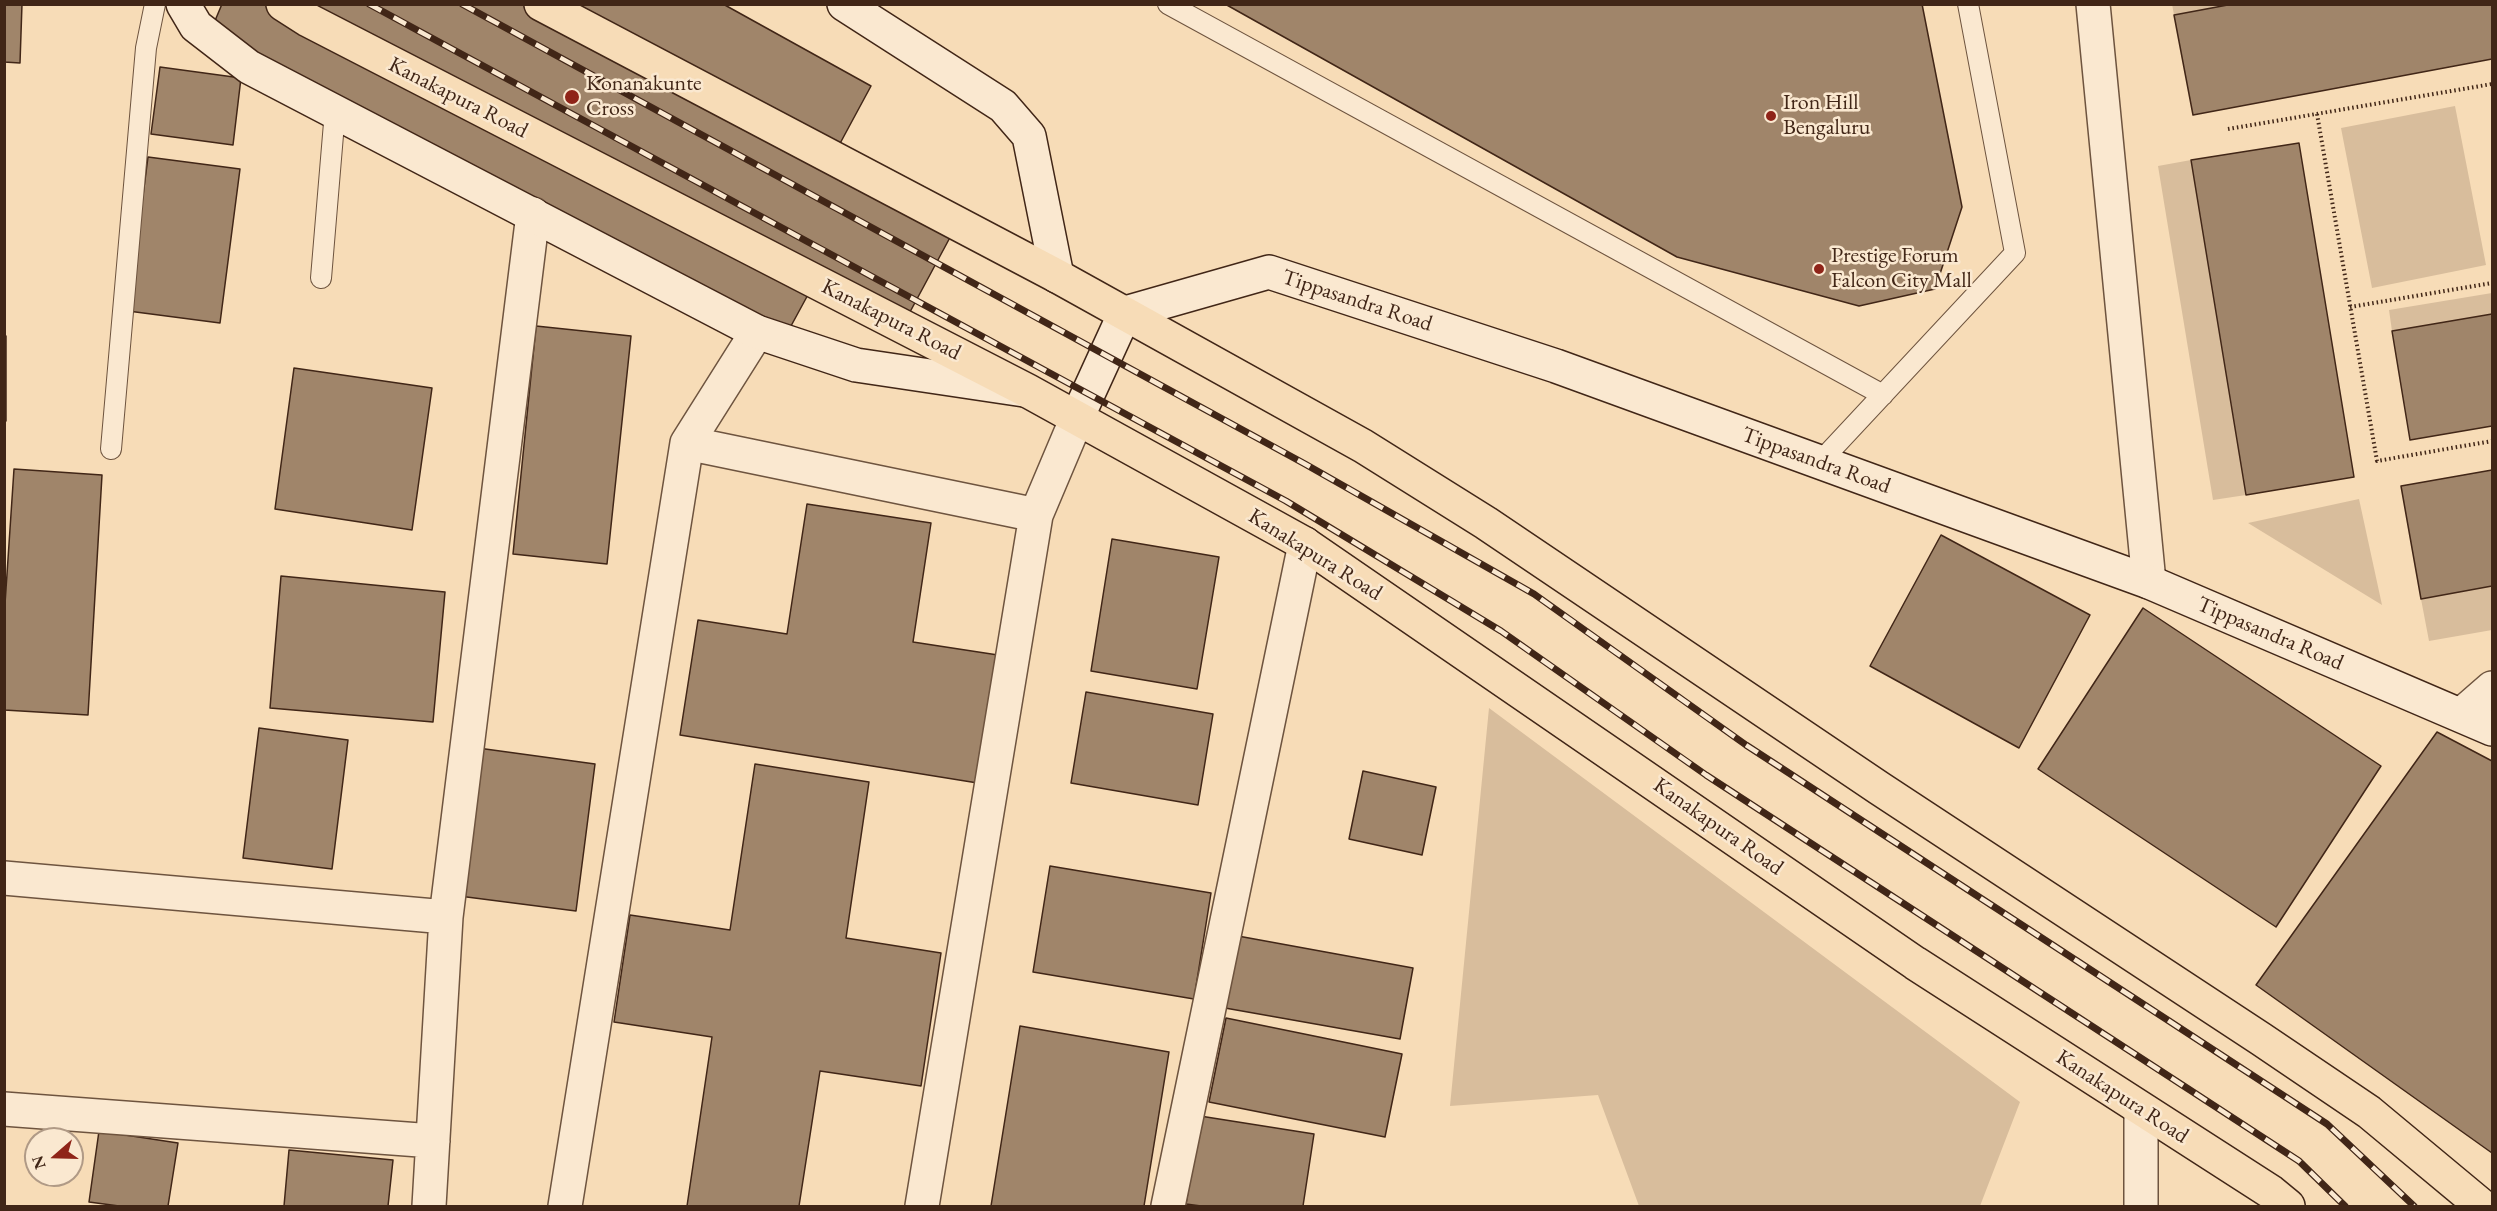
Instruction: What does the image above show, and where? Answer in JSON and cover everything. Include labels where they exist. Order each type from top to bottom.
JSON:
[{"type":"highway","name":"Kanakapura Road","points":[[283,4],[339,36],[1028,391],[1305,544],[1915,963],[2271,1192],[2288,1206]]},
{"type":"highway","points":[[541,4],[1057,276],[1363,446],[1486,523],[2359,1106],[2482,1206]]},
{"type":"street","points":[[183,4],[196,26],[249,67],[757,332],[856,365],[1028,391]]},
{"type":"street","points":[[844,4],[1003,106],[1029,136],[1057,276]]},
{"type":"street","points":[[2093,4],[2149,582]]},
{"type":"street","points":[[429,1206],[446,917],[533,214]]},
{"type":"street","name":"Tippasandra Road","points":[[1125,313],[1269,272],[1556,366],[2149,582],[2493,729]]},
{"type":"street","points":[[922,1206],[1036,515],[1125,313]]},
{"type":"street","points":[[565,1206],[687,443],[757,332]]},
{"type":"street","points":[[687,443],[1036,515]]},
{"type":"street","points":[[1168,1206],[1305,544]]},
{"type":"street","points":[[2461,715],[2493,688]]},
{"type":"street","points":[[4,878],[446,917]]},
{"type":"street","points":[[4,1109],[432,1141]]},
{"type":"street","points":[[2141,1110],[2141,1206]]},
{"type":"lane","points":[[111,449],[146,48],[154,4]]},
{"type":"lane","points":[[1168,4],[1883,395]]},
{"type":"lane","points":[[1819,463],[2015,253],[1968,4]]},
{"type":"lane","points":[[321,278],[335,111]]},
{"type":"path","points":[[2228,129],[2493,84]]},
{"type":"path","points":[[2317,114],[2377,461],[2493,441]]},
{"type":"path","points":[[2350,307],[2493,283]]},
{"type":"shaded area","points":[[2172,4],[2233,5],[2174,15]]},
{"type":"shaded area","points":[[2455,106],[2486,265],[2372,288],[2341,128]]},
{"type":"shaded area","points":[[2191,160],[2246,495],[2213,500],[2158,166]]},
{"type":"shaded area","points":[[2492,293],[2492,314],[2392,331],[2389,310]]},
{"type":"shaded area","points":[[2359,499],[2382,605],[2248,523]]},
{"type":"shaded area","points":[[2492,586],[2492,630],[2429,641],[2421,599]]},
{"type":"shaded area","points":[[1489,708],[2020,1102],[1980,1206],[1639,1206],[1598,1095],[1450,1106]]},
{"type":"building","points":[[4,4],[22,4],[20,63],[4,62]]},
{"type":"building","points":[[222,4],[723,4],[871,86],[837,149],[961,217],[896,338],[810,291],[785,337],[209,35]]},
{"type":"building","points":[[1225,4],[1922,4],[1962,207],[1935,289],[1859,306],[1677,257]]},
{"type":"building","points":[[2233,4],[2492,4],[2492,59],[2193,115],[2174,15]]},
{"type":"building","points":[[160,67],[241,78],[233,145],[151,134]]},
{"type":"building","points":[[2299,143],[2354,477],[2246,495],[2191,160]]},
{"type":"building","points":[[148,157],[240,169],[220,323],[128,311]]},
{"type":"building","points":[[2492,314],[2492,426],[2410,440],[2392,331]]},
{"type":"building","points":[[536,326],[631,336],[607,564],[513,554]]},
{"type":"building","points":[[4,336],[6,336],[6,421],[4,421]]},
{"type":"building","points":[[294,368],[432,388],[412,530],[275,509]]},
{"type":"building","points":[[14,469],[102,475],[88,715],[4,710],[4,619]]},
{"type":"building","points":[[2492,470],[2492,586],[2421,599],[2401,486]]},
{"type":"building","points":[[807,504],[931,523],[913,642],[1011,657],[990,785],[680,735],[698,620],[787,634]]},
{"type":"building","points":[[1941,535],[2090,615],[2019,748],[1870,666]]},
{"type":"building","points":[[1112,539],[1219,557],[1197,689],[1091,671]]},
{"type":"building","points":[[281,576],[445,592],[433,722],[270,708]]},
{"type":"building","points":[[2143,608],[2381,766],[2276,927],[2038,769]]},
{"type":"building","points":[[1086,692],[1213,714],[1198,805],[1071,783]]},
{"type":"building","points":[[259,728],[348,740],[332,869],[243,858]]},
{"type":"building","points":[[2437,732],[2492,761],[2492,1153],[2256,985]]},
{"type":"building","points":[[478,748],[595,764],[576,911],[459,896]]},
{"type":"building","points":[[755,764],[869,782],[846,938],[941,953],[921,1086],[820,1071],[799,1206],[687,1206],[712,1037],[614,1022],[630,915],[730,930]]},
{"type":"building","points":[[1363,771],[1436,787],[1422,855],[1349,839]]},
{"type":"building","points":[[1050,866],[1211,893],[1194,999],[1033,972]]},
{"type":"building","points":[[1238,936],[1413,968],[1400,1039],[1225,1008]]},
{"type":"building","points":[[1226,1018],[1402,1054],[1385,1137],[1209,1102]]},
{"type":"building","points":[[1020,1026],[1169,1052],[1144,1206],[991,1206]]},
{"type":"building","points":[[1200,1116],[1314,1134],[1303,1206],[1186,1204]]},
{"type":"building","points":[[99,1131],[178,1143],[168,1206],[119,1206],[89,1202]]},
{"type":"building","points":[[289,1150],[393,1160],[388,1206],[284,1206]]},
{"type":"railway","points":[[369,4],[1286,501],[1501,631],[1706,775],[2299,1161],[2345,1206]]},
{"type":"railway","points":[[462,4],[1305,464],[1534,594],[1746,745],[2327,1124],[2414,1206]]},
{"type":"place","name":"Konanakunte Cross","points":[[572,97]]},
{"type":"place","name":"Iron Hill Bengaluru","points":[[1771,116]]},
{"type":"place","name":"Prestige Forum Falcon City Mall","points":[[1819,269]]}]
